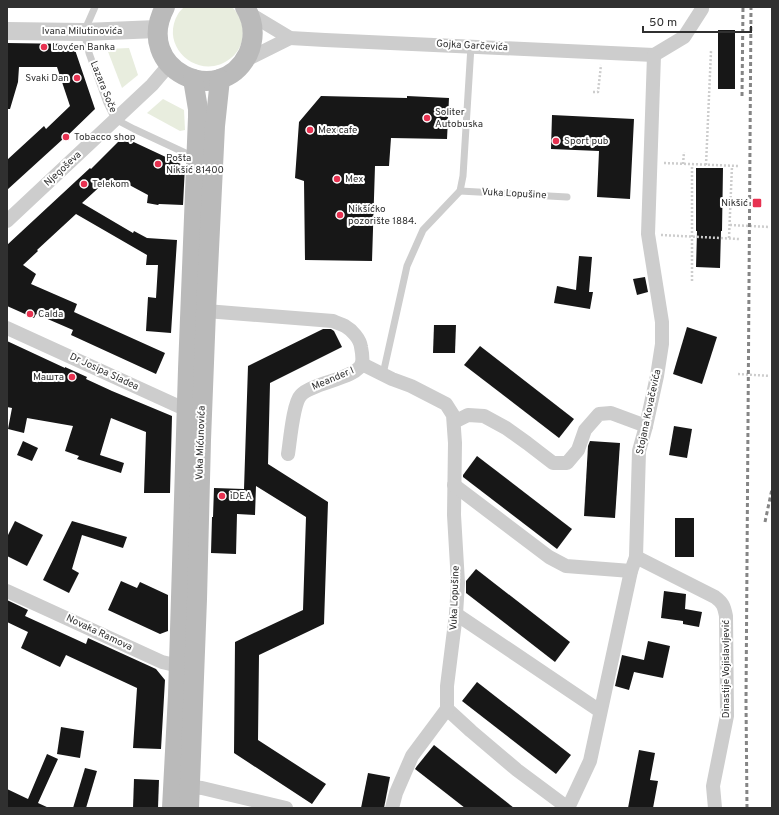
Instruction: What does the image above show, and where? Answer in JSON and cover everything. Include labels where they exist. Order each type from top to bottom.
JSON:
[{"type":"main road","points":[[165,7],[159,18],[157,29],[158,42],[162,54],[170,65],[180,74],[193,79],[206,81],[220,79],[233,72],[244,61],[251,46],[253,30],[247,11]]},
{"type":"main road","name":"Vuka Mićunovića","points":[[189,808],[190,787],[187,666],[195,407],[196,158],[198,109],[193,79]]},
{"type":"main road","name":"Vuka Mićunovića","points":[[195,407],[206,311],[216,120],[220,79]]},
{"type":"main road","name":"Vuka Mićunovića","points":[[172,808],[187,666]]},
{"type":"street","points":[[654,55],[684,37],[702,7]]},
{"type":"street","points":[[247,11],[290,38]]},
{"type":"street","name":"Ivana Milutinovića","points":[[7,31],[84,32],[157,29]]},
{"type":"street","points":[[244,61],[290,38]]},
{"type":"street","name":"Gojka Garčevića","points":[[290,38],[654,55]]},
{"type":"street","name":"Stojana Kovačevića","points":[[568,808],[590,761],[631,571],[636,557],[639,451],[657,376],[662,344],[662,322],[648,234],[654,55]]},
{"type":"street","name":"Njegoševa","points":[[7,221],[152,84],[170,65]]},
{"type":"street","name":"Meander I","points":[[206,311],[333,321],[345,326],[355,335],[361,345],[363,354],[362,364],[354,372],[308,389],[300,395],[296,404],[288,454]]},
{"type":"street","name":"Dr Josipa Sladea","points":[[7,328],[178,406],[195,407]]},
{"type":"street","name":"Vuka Lopušine","points":[[362,364],[412,386],[446,404],[453,415],[455,443],[454,515],[458,583],[456,614],[447,686],[447,709]]},
{"type":"street","points":[[454,422],[468,415],[484,416],[506,428],[553,463],[567,463],[578,450],[585,430],[599,414],[611,413],[646,426]]},
{"type":"street","points":[[454,485],[549,557],[566,566],[631,571]]},
{"type":"street","name":"Dinastije Vojislavljević","points":[[636,557],[715,597],[722,602],[725,610],[727,716],[713,786],[715,808]]},
{"type":"street","name":"Novaka Ramova","points":[[7,591],[162,662],[187,666]]},
{"type":"street","points":[[456,614],[600,711]]},
{"type":"street","points":[[392,808],[396,793],[412,756],[447,709],[517,770],[568,808]]},
{"type":"street","points":[[190,787],[202,788],[281,808]]},
{"type":"lane","points":[[84,32],[95,7]]},
{"type":"lane","name":"Lazara Soče","points":[[84,32],[89,53],[107,103],[115,119]]},
{"type":"lane","points":[[383,374],[407,266],[423,230],[460,191],[463,176],[472,46]]},
{"type":"lane","points":[[115,119],[196,158]]},
{"type":"lane","name":"Vuka Lopušine","points":[[460,191],[567,197]]},
{"type":"path","points":[[706,165],[711,51]]},
{"type":"path","points":[[593,92],[598,92],[603,53]]},
{"type":"path","points":[[683,164],[684,152]]},
{"type":"path","points":[[650,163],[739,166]]},
{"type":"path","points":[[692,165],[692,281]]},
{"type":"path","points":[[729,238],[732,166]]},
{"type":"path","points":[[730,225],[770,227]]},
{"type":"path","points":[[648,234],[738,239]]},
{"type":"path","points":[[738,374],[770,376]]},
{"type":"shaded area","points":[[184,7],[232,7],[238,14],[243,27],[243,36],[238,51],[231,58],[219,65],[207,66],[196,64],[186,58],[178,49],[174,39],[173,27],[178,14]]},
{"type":"shaded area","points":[[129,48],[138,75],[122,88],[107,49]]},
{"type":"shaded area","points":[[163,99],[184,110],[185,130],[180,131],[147,113]]},
{"type":"building","points":[[718,30],[735,30],[735,89],[718,89]]},
{"type":"building","points":[[7,43],[73,44],[95,109],[7,190],[7,160],[44,126],[46,129],[70,106],[57,67],[19,67],[18,82],[10,109],[7,109]]},
{"type":"building","name":"Mex","points":[[321,96],[407,98],[407,96],[449,98],[447,139],[391,138],[389,166],[375,166],[372,261],[305,260],[304,181],[295,178],[299,122]]},
{"type":"building","points":[[552,115],[634,119],[630,199],[597,197],[599,151],[551,149]]},
{"type":"building","points":[[123,137],[185,166],[183,205],[158,205],[147,203],[148,195],[120,180],[113,187],[106,181],[82,203],[133,233],[134,231],[147,238],[177,240],[171,333],[146,331],[148,297],[156,298],[158,265],[146,265],[147,255],[76,214],[23,265],[36,274],[31,284],[77,304],[74,312],[165,353],[156,374],[71,335],[73,330],[36,314],[34,318],[7,306],[7,245],[90,168],[91,169]]},
{"type":"building","points":[[696,168],[723,168],[720,268],[696,267]]},
{"type":"building","points":[[579,256],[592,257],[589,292],[593,292],[590,309],[554,303],[557,286],[576,290]]},
{"type":"building","points":[[645,277],[648,292],[637,295],[633,279]]},
{"type":"building","points":[[434,325],[456,325],[455,353],[433,353]]},
{"type":"building","points":[[687,327],[717,337],[702,384],[673,374]]},
{"type":"building","points":[[323,329],[331,329],[334,331],[342,347],[270,383],[268,464],[328,502],[324,624],[259,655],[258,740],[326,784],[312,804],[234,753],[235,642],[303,610],[306,517],[256,486],[255,515],[237,514],[236,554],[211,553],[214,488],[244,489],[248,366]]},
{"type":"building","points":[[7,341],[87,377],[86,379],[112,391],[172,416],[170,493],[144,493],[146,432],[111,418],[100,455],[124,463],[121,473],[77,459],[79,456],[65,451],[73,426],[27,418],[24,433],[8,429],[12,408],[7,407]]},
{"type":"building","points":[[480,346],[574,419],[559,438],[464,365]]},
{"type":"building","points":[[674,426],[692,429],[687,458],[669,455]]},
{"type":"building","points":[[23,441],[38,448],[32,461],[17,455]]},
{"type":"building","points":[[590,441],[620,443],[615,518],[584,516],[588,446]]},
{"type":"building","points":[[477,456],[572,529],[557,549],[463,477]]},
{"type":"building","points":[[675,518],[694,518],[694,557],[675,557]]},
{"type":"building","points":[[15,521],[43,535],[27,566],[7,556],[7,537]]},
{"type":"building","points":[[72,521],[127,537],[123,548],[82,535],[72,569],[79,573],[69,593],[43,580]]},
{"type":"building","points":[[476,569],[570,642],[555,662],[466,593],[466,581]]},
{"type":"building","points":[[121,581],[137,588],[140,582],[168,595],[168,631],[160,634],[108,610]]},
{"type":"building","points":[[664,591],[686,594],[685,609],[702,612],[699,627],[683,624],[683,621],[661,618]]},
{"type":"building","points":[[7,600],[28,610],[25,616],[86,644],[88,638],[156,669],[165,680],[161,749],[133,748],[137,688],[66,655],[60,667],[21,648],[28,632],[7,622]]},
{"type":"building","points":[[648,641],[670,646],[663,678],[634,672],[629,690],[615,686],[622,655],[644,660]]},
{"type":"building","points":[[477,682],[571,755],[556,774],[462,701]]},
{"type":"building","points":[[61,727],[84,731],[80,758],[57,754]]},
{"type":"building","points":[[434,745],[514,808],[465,808],[415,769]]},
{"type":"building","points":[[639,750],[655,753],[650,780],[658,781],[653,808],[628,808]]},
{"type":"building","points":[[47,754],[58,759],[38,803],[49,808],[7,808],[7,789],[28,799]]},
{"type":"building","points":[[85,768],[97,771],[86,808],[73,808]]},
{"type":"building","points":[[368,773],[390,777],[384,808],[361,808]]},
{"type":"building","points":[[134,779],[159,780],[158,808],[133,808]]},
{"type":"railway","points":[[742,96],[743,7]]},
{"type":"railway","points":[[747,808],[746,701],[751,7]]},
{"type":"railway","points":[[765,522],[772,489]]},
{"type":"place","name":"Lovćen Banka","points":[[44,47]]},
{"type":"place","name":"Svaki Dan","points":[[77,78]]},
{"type":"place","name":"Soliter Autobuska","points":[[427,118]]},
{"type":"place","name":"Mex cafe","points":[[310,130]]},
{"type":"place","name":"Tobacco shop","points":[[66,137]]},
{"type":"place","name":"Sport pub","points":[[556,141]]},
{"type":"place","name":"Pošta Nikšić 81400","points":[[158,164]]},
{"type":"place","name":"Mex","points":[[337,179]]},
{"type":"place","name":"Telekom","points":[[84,184]]},
{"type":"place","name":"Nikšić","points":[[757,203]]},
{"type":"place","name":"Nikšićko pozorište 1884.","points":[[340,215]]},
{"type":"place","name":"Calda","points":[[30,314]]},
{"type":"place","name":"Машта","points":[[72,377]]},
{"type":"place","name":"iDEA","points":[[222,496]]}]
